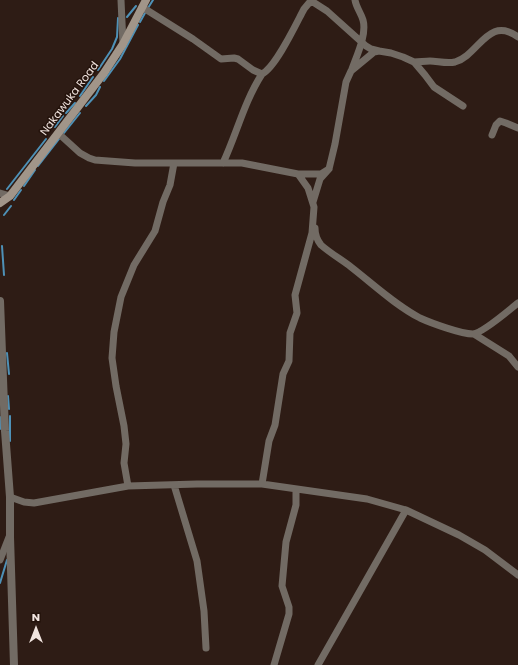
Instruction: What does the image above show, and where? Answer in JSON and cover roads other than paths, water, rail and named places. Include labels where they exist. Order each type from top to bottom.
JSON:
[{"type":"main road","name":"Nakawuka Road","points":[[0,203],[10,196],[98,81],[123,44],[144,4]]},
{"type":"street","points":[[121,0],[123,44]]},
{"type":"street","points":[[355,0],[363,19],[364,36],[346,82],[329,169],[320,179],[313,200],[315,233],[317,240],[395,302],[420,318],[459,332],[474,334],[509,356],[518,367]]},
{"type":"street","points":[[223,163],[230,149],[245,105],[262,74],[266,72],[276,58],[304,9],[309,3],[313,2],[327,11],[371,49],[403,57],[414,62],[426,74],[434,87],[463,106]]},
{"type":"street","points":[[144,4],[221,59],[238,59],[253,70],[262,74]]},
{"type":"street","points":[[414,62],[455,62],[473,51],[488,35],[496,31],[506,31],[518,37]]},
{"type":"street","points":[[351,71],[367,56],[379,51]]},
{"type":"street","points":[[492,135],[496,125],[500,121],[518,128]]},
{"type":"street","points":[[58,133],[80,153],[95,160],[134,163],[242,163],[298,174],[321,174],[329,169]]},
{"type":"street","points":[[128,486],[124,463],[126,444],[124,426],[112,358],[114,332],[122,297],[134,265],[155,231],[163,202],[170,185],[174,163]]},
{"type":"street","points":[[262,484],[269,441],[275,424],[283,374],[289,361],[290,333],[297,313],[295,295],[312,233],[314,207],[308,188],[298,174]]},
{"type":"street","points":[[0,193],[10,196]]},
{"type":"street","points":[[0,301],[5,430],[10,497],[14,665]]},
{"type":"street","points":[[474,334],[483,330],[518,303]]},
{"type":"street","points":[[8,477],[14,494],[24,502]]},
{"type":"street","points":[[10,497],[24,502],[34,503],[82,493],[128,486],[262,484],[367,499],[406,510],[459,535],[485,550],[518,575]]},
{"type":"street","points":[[174,485],[197,561],[204,611],[206,648]]},
{"type":"street","points":[[274,665],[288,614],[288,607],[282,586],[286,542],[296,505],[296,489]]},
{"type":"street","points":[[318,665],[406,510]]},
{"type":"street","points":[[0,560],[10,537]]},
{"type":"waterway","points":[[148,8],[153,0]]},
{"type":"waterway","points":[[127,17],[136,6]]},
{"type":"waterway","points":[[140,22],[145,13]]},
{"type":"waterway","points":[[98,70],[112,49],[117,37],[118,18]]},
{"type":"waterway","points":[[104,81],[120,59],[138,25]]},
{"type":"waterway","points":[[80,96],[93,77]]},
{"type":"waterway","points":[[86,106],[96,95],[100,87]]},
{"type":"waterway","points":[[66,113],[75,103]]},
{"type":"waterway","points":[[64,133],[80,113]]},
{"type":"waterway","points":[[55,127],[63,116]]},
{"type":"waterway","points":[[7,189],[46,139]]},
{"type":"waterway","points":[[38,166],[59,139]]},
{"type":"waterway","points":[[24,186],[35,170]]},
{"type":"waterway","points":[[14,200],[21,190]]},
{"type":"waterway","points":[[4,215],[11,206]]},
{"type":"waterway","points":[[2,246],[4,275]]},
{"type":"waterway","points":[[7,353],[9,374]]},
{"type":"waterway","points":[[8,396],[9,409]]},
{"type":"waterway","points":[[10,416],[10,441]]},
{"type":"waterway","points":[[0,417],[0,429]]},
{"type":"waterway","points":[[0,583],[7,560]]}]
